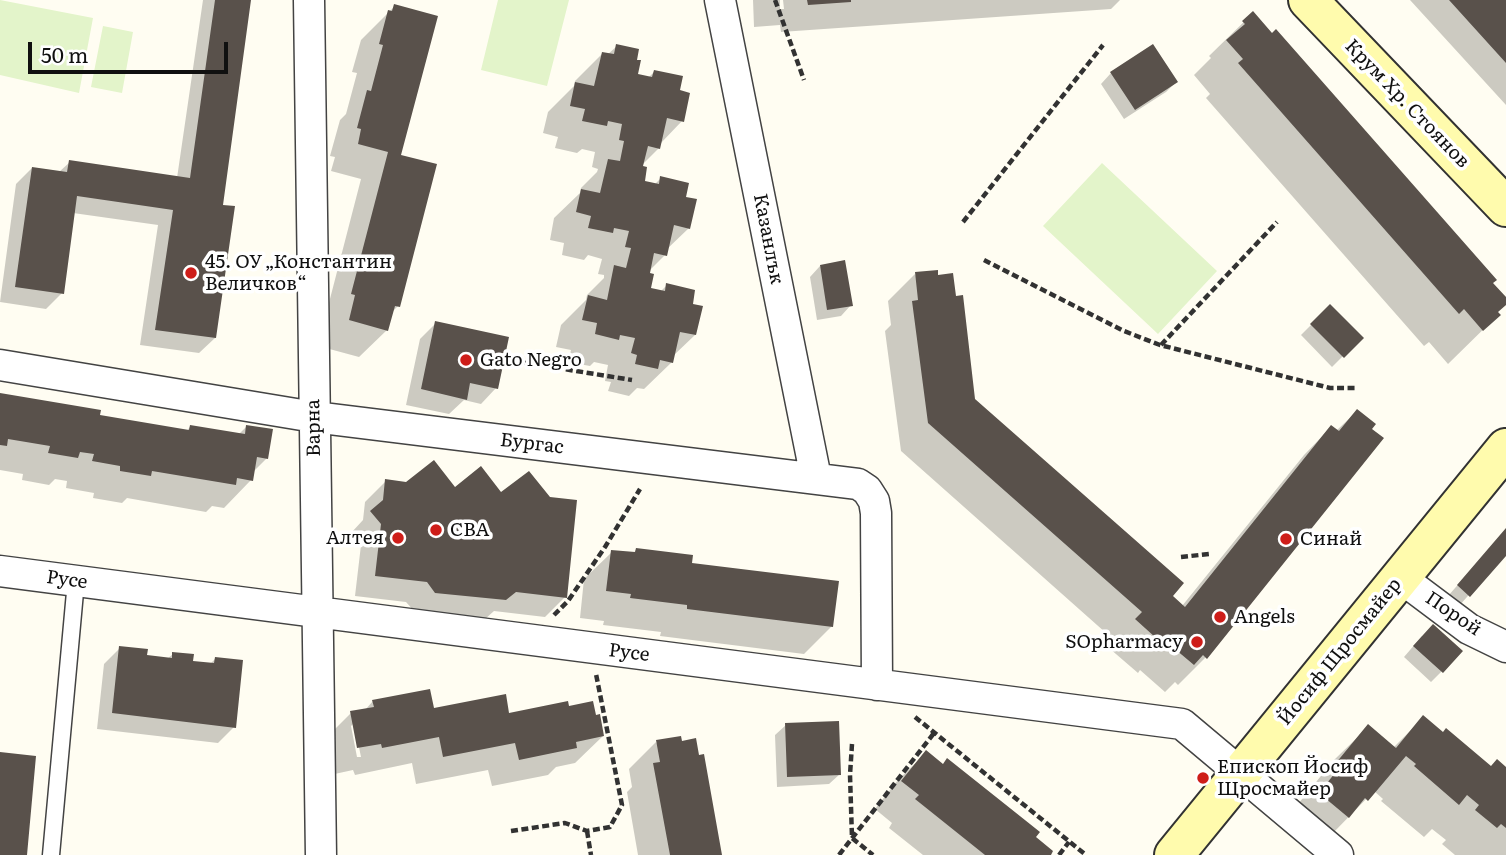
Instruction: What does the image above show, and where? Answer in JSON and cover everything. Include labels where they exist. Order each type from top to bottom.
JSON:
[{"type":"street","name":"Варна","points":[[309,0],[321,855]]},
{"type":"street","name":"Казанлък","points":[[720,0],[816,478]]},
{"type":"street","name":"Крум Хр. Стоянов","points":[[1308,0],[1506,207]]},
{"type":"street","name":"Бургас","points":[[0,365],[314,416],[858,484],[874,501],[877,685]]},
{"type":"street","name":"Йосиф Щросмайер","points":[[1174,855],[1506,448]]},
{"type":"street","name":"Русе","points":[[0,571],[1182,724],[1338,855]]},
{"type":"street","name":"Порой","points":[[1401,578],[1469,629],[1506,647]]},
{"type":"lane","points":[[51,855],[76,581]]},
{"type":"path","points":[[775,0],[803,80]]},
{"type":"path","points":[[963,222],[1103,45]]},
{"type":"path","points":[[1160,345],[1277,222]]},
{"type":"path","points":[[984,260],[1124,331],[1160,345],[1330,388],[1355,388]]},
{"type":"path","points":[[514,361],[632,380]]},
{"type":"path","points":[[531,641],[568,601],[640,489]]},
{"type":"path","points":[[1181,557],[1209,554]]},
{"type":"path","points":[[511,831],[565,823],[587,831],[610,827],[622,805],[592,649]]},
{"type":"path","points":[[877,685],[1086,855]]},
{"type":"path","points":[[839,855],[934,733]]},
{"type":"path","points":[[852,744],[852,838],[873,855]]},
{"type":"path","points":[[587,831],[592,855]]},
{"type":"path","points":[[1059,855],[1069,842]]},
{"type":"green space","points":[[0,0],[93,18],[79,93],[0,75]]},
{"type":"green space","points":[[498,0],[569,0],[547,86],[481,70]]},
{"type":"green space","points":[[103,26],[133,32],[122,93],[91,87]]},
{"type":"green space","points":[[1102,163],[1217,271],[1158,334],[1043,226]]},
{"type":"building","points":[[215,0],[251,0],[223,205],[235,206],[216,338],[155,330],[173,210],[77,196],[64,294],[15,287],[32,167],[67,172],[69,160],[190,178]]},
{"type":"building","points":[[807,0],[851,0],[851,2],[808,5]]},
{"type":"building","points":[[1449,0],[1506,0],[1506,63]]},
{"type":"building","points":[[394,4],[438,16],[401,155],[437,164],[400,307],[395,306],[388,331],[349,320],[355,295],[351,294],[388,152],[358,144],[361,129],[357,128],[367,90],[371,91],[383,45],[379,44],[388,10],[392,11]]},
{"type":"building","points":[[1253,11],[1272,33],[1276,29],[1497,280],[1493,283],[1506,297],[1506,305],[1498,312],[1501,315],[1483,331],[1464,309],[1459,314],[1238,63],[1243,59],[1226,40],[1245,24],[1242,21]]},
{"type":"building","points":[[616,44],[639,49],[637,60],[641,60],[638,74],[652,77],[654,70],[683,76],[680,90],[690,93],[684,122],[667,118],[660,149],[648,146],[643,166],[647,167],[645,181],[659,184],[660,176],[689,183],[686,197],[697,199],[690,229],[674,225],[667,256],[654,253],[650,273],[654,274],[651,288],[665,291],[666,283],[695,290],[693,304],[703,306],[696,335],[680,332],[673,363],[660,360],[658,369],[635,364],[637,355],[631,353],[635,338],[620,335],[619,340],[595,334],[597,323],[582,320],[588,295],[607,300],[614,265],[626,268],[631,248],[625,247],[629,231],[614,228],[613,233],[588,228],[591,216],[576,212],[581,189],[600,193],[608,159],[620,161],[624,141],[619,140],[622,124],[608,121],[607,126],[582,121],[585,109],[570,106],[575,82],[594,86],[602,52],[614,54]]},
{"type":"building","points":[[1153,44],[1178,82],[1135,110],[1110,72]]},
{"type":"building","points":[[845,260],[853,306],[827,310],[820,265]]},
{"type":"building","points":[[938,270],[938,275],[953,273],[956,296],[963,295],[975,399],[1184,583],[1173,596],[1185,607],[1331,425],[1339,431],[1357,409],[1376,424],[1372,429],[1384,438],[1207,659],[1203,655],[1194,665],[1169,644],[1166,647],[1135,619],[1142,612],[928,423],[912,301],[918,300],[915,272]]},
{"type":"building","points":[[1330,304],[1364,338],[1344,358],[1310,324]]},
{"type":"building","name":"Gato Negro","points":[[435,321],[509,337],[498,389],[470,383],[467,400],[421,389]]},
{"type":"building","points":[[0,393],[101,410],[100,415],[189,430],[190,425],[245,434],[246,425],[273,429],[268,459],[257,457],[253,481],[237,478],[236,485],[152,471],[151,476],[120,471],[120,466],[92,461],[94,454],[80,452],[78,458],[48,453],[50,446],[8,439],[7,446],[0,445]]},
{"type":"building","points":[[434,460],[455,487],[481,466],[501,492],[529,471],[550,497],[577,500],[567,598],[516,592],[506,600],[435,593],[427,582],[375,576],[381,524],[370,511],[383,500],[385,479],[406,482]]},
{"type":"building","points":[[1506,528],[1506,556],[1470,597],[1457,585]]},
{"type":"building","points":[[636,548],[693,555],[692,563],[839,581],[833,627],[687,609],[687,605],[630,598],[631,594],[606,591],[611,550],[635,552]]},
{"type":"building","points":[[1433,624],[1463,651],[1443,673],[1413,646]]},
{"type":"building","points":[[119,646],[148,649],[147,655],[172,658],[172,652],[194,654],[193,661],[214,663],[215,657],[243,660],[236,728],[112,713]]},
{"type":"building","points":[[430,689],[434,708],[506,694],[509,713],[568,701],[569,706],[593,701],[596,715],[600,714],[604,736],[576,742],[577,748],[519,760],[515,743],[443,757],[439,737],[382,748],[381,744],[357,748],[350,711],[374,707],[372,700]]},
{"type":"building","points":[[1423,715],[1443,732],[1446,728],[1491,766],[1497,759],[1506,767],[1506,828],[1501,824],[1497,828],[1475,810],[1479,805],[1467,795],[1459,805],[1406,756],[1368,801],[1365,798],[1349,818],[1319,793],[1335,773],[1331,769],[1368,724],[1396,748]]},
{"type":"building","points":[[839,721],[841,775],[787,777],[785,723]]},
{"type":"building","points":[[681,736],[682,741],[696,738],[699,755],[704,754],[722,855],[670,855],[653,763],[660,762],[656,740]]},
{"type":"building","points":[[926,750],[943,764],[947,758],[1040,832],[1036,837],[1053,851],[1051,855],[985,855],[915,799],[919,795],[901,781]]},
{"type":"building","points":[[0,752],[36,756],[27,855],[0,855]]},
{"type":"place","name":"45. ОУ „Константин Величков“","points":[[191,273]]},
{"type":"place","name":"Gato Negro","points":[[466,360]]},
{"type":"place","name":"CBA","points":[[436,530]]},
{"type":"place","name":"Алтея","points":[[398,538]]},
{"type":"place","name":"Синай","points":[[1286,539]]},
{"type":"place","name":"Angels","points":[[1220,617]]},
{"type":"place","name":"SOpharmacy","points":[[1197,642]]},
{"type":"place","name":"Епископ Йосиф Щросмайер","points":[[1203,778]]}]
